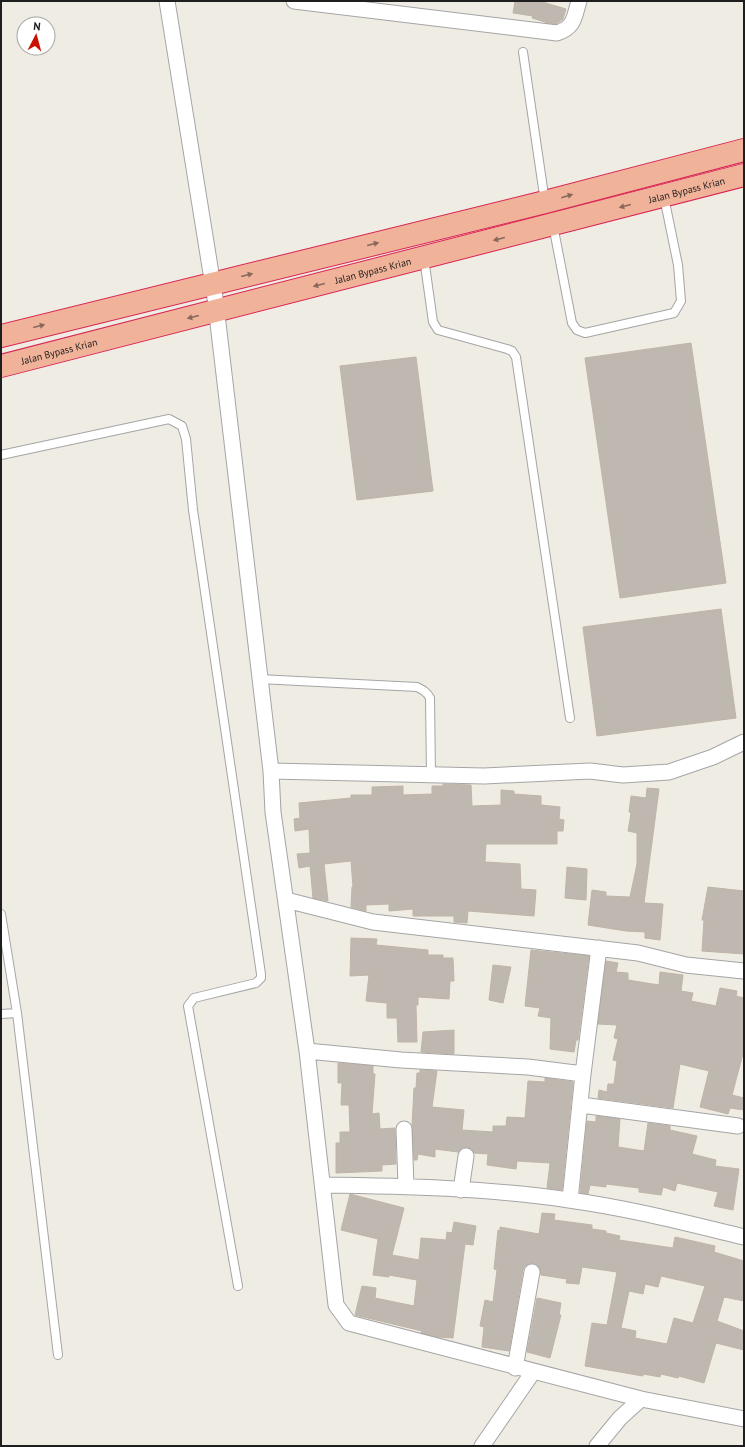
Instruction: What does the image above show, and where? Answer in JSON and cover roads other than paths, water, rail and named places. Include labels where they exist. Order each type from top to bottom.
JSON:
[{"type":"highway","points":[[1,336],[545,202],[744,150]]},
{"type":"highway","name":"Jalan Bypass Krian","points":[[1,366],[744,175]]},
{"type":"street","points":[[167,1],[217,311],[271,771],[273,812],[307,1051],[324,1186],[336,1306],[349,1323],[516,1368],[641,1399],[744,1419]]},
{"type":"street","points":[[294,1],[557,33],[567,30],[571,25],[579,1]]},
{"type":"street","points":[[271,771],[484,776],[590,771],[623,775],[669,772],[713,757],[744,742]]},
{"type":"street","points":[[286,900],[374,922],[638,953],[686,965],[714,970],[744,972]]},
{"type":"street","points":[[570,1200],[583,1074],[599,948]]},
{"type":"street","points":[[307,1051],[401,1060],[528,1067],[583,1074]]},
{"type":"street","points":[[581,1105],[738,1126]]},
{"type":"street","points":[[404,1129],[406,1186]]},
{"type":"street","points":[[461,1190],[466,1156]]},
{"type":"street","points":[[324,1186],[406,1186],[570,1200],[670,1219],[744,1237]]},
{"type":"street","points":[[516,1368],[532,1272]]},
{"type":"street","points":[[482,1446],[534,1372]]},
{"type":"street","points":[[597,1446],[620,1418],[641,1399]]},
{"type":"lane","points":[[523,52],[545,202]]},
{"type":"lane","points":[[553,225],[572,323],[577,330],[585,333],[674,313],[681,301],[678,266],[664,196]]},
{"type":"lane","points":[[424,258],[433,322],[438,330],[507,348],[512,351],[516,357],[570,718]]},
{"type":"lane","points":[[1,455],[169,419],[182,426],[186,439],[194,518],[261,974],[256,983],[194,998],[188,1006],[238,1286]]},
{"type":"lane","points":[[259,679],[417,687],[422,689],[430,698],[432,774]]},
{"type":"lane","points":[[1,914],[17,1013],[58,1355]]},
{"type":"lane","points":[[1,1014],[17,1013]]}]
